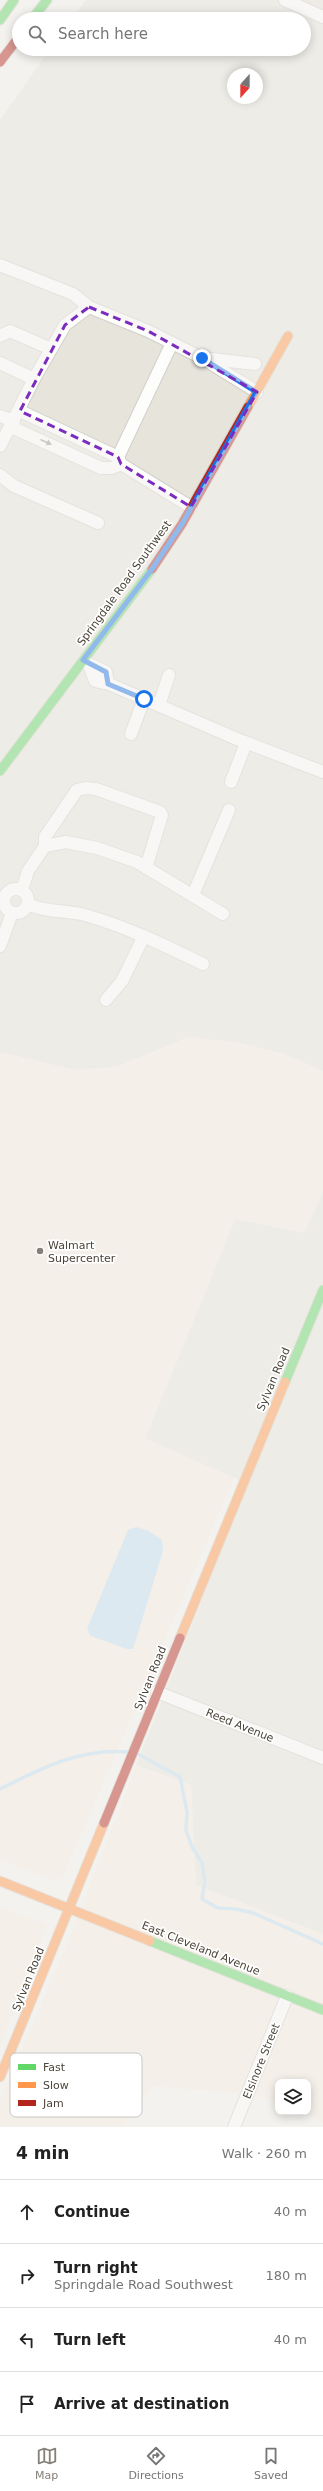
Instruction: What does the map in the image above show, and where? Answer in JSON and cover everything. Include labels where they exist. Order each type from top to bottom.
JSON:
[{"type":"main road","points":[[0,20],[14,0]]},
{"type":"main road","points":[[38,12],[47,0]]},
{"type":"main road","points":[[0,62],[12,46]]},
{"type":"main road","name":"Springdale Road Southwest","points":[[0,771],[86,662],[152,569],[191,508],[288,336]]},
{"type":"main road","name":"Sylvan Road","points":[[0,2076],[323,1290]]},
{"type":"main road","name":"East Cleveland Avenue","points":[[0,1881],[323,2010]]},
{"type":"street","points":[[285,0],[323,17]]},
{"type":"street","points":[[0,265],[73,294],[89,307],[172,343],[202,358],[256,392]]},
{"type":"street","points":[[0,446],[15,420],[34,379],[65,326],[89,307]]},
{"type":"street","points":[[0,336],[10,331],[51,349]]},
{"type":"street","points":[[15,420],[101,468],[112,468],[119,460],[172,343]]},
{"type":"street","points":[[202,358],[256,364]]},
{"type":"street","points":[[0,363],[34,379]]},
{"type":"street","points":[[0,416],[15,420],[119,460],[191,508]]},
{"type":"street","points":[[0,475],[14,486],[98,523]]},
{"type":"street","points":[[86,662],[106,672],[108,684],[246,743],[323,772]]},
{"type":"street","points":[[159,705],[169,675]]},
{"type":"street","points":[[131,734],[144,699]]},
{"type":"street","points":[[231,782],[246,743]]},
{"type":"street","points":[[22,890],[28,871],[45,846],[45,837],[77,790],[85,788],[96,789],[160,812],[162,815],[146,868]]},
{"type":"street","points":[[193,895],[229,810]]},
{"type":"street","points":[[45,846],[66,842],[97,848],[146,868],[223,914]]},
{"type":"street","points":[[9,890],[22,890],[28,896],[28,904],[24,911],[12,913],[6,909],[2,896],[9,890]]},
{"type":"street","points":[[28,904],[42,910],[82,914],[129,928],[203,964]]},
{"type":"street","points":[[0,946],[12,913]]},
{"type":"street","points":[[106,1000],[122,981],[144,936]]},
{"type":"street","name":"Reed Avenue","points":[[157,1692],[323,1758]]},
{"type":"street","name":"Elsinore Street","points":[[234,2127],[287,1996]]},
{"type":"highlighted area","points":[[89,307],[148,331],[257,392],[191,507],[121,464],[118,457],[20,411],[65,325]]},
{"type":"shaded area","points":[[86,0],[287,0],[323,16],[323,1071],[282,1053],[141,1057],[116,1067],[74,1070],[0,1052],[0,120],[45,56],[311,56],[311,12],[77,12]]},
{"type":"shaded area","points":[[287,0],[323,0],[323,16]]},
{"type":"shaded area","points":[[188,1037],[236,1042],[282,1053],[323,1071],[323,1191],[304,1233],[235,1219],[145,1438],[234,1478],[62,1879],[50,1880],[0,1859],[0,1052],[74,1070],[116,1067]]},
{"type":"shaded area","points":[[323,1191],[323,1934],[196,1885],[191,1785],[136,1765],[248,1484],[145,1439],[235,1219],[304,1233]]},
{"type":"shaded area","points":[[136,1765],[191,1785],[196,1885],[323,1934],[323,2122],[306,2115],[311,2115],[311,2079],[275,2079],[275,2103],[256,2095],[153,2086],[142,2102],[142,2053],[21,2053],[71,1935]]},
{"type":"shaded area","points":[[0,1907],[47,1925],[0,2046]]},
{"type":"shaded area","points":[[10,2078],[10,2117],[131,2117],[124,2127],[0,2127],[0,2101]]},
{"type":"water","points":[[136,1527],[147,1530],[162,1540],[163,1551],[133,1649],[127,1649],[91,1636],[87,1629],[128,1530]]},
{"type":"waterway","points":[[0,1789],[46,1767],[77,1756],[94,1753],[128,1752]]},
{"type":"waterway","points":[[138,1754],[180,1777],[187,1812],[186,1830],[192,1847],[202,1863],[205,1881],[202,1899],[218,1908],[236,1909],[253,1913],[323,1944]]},
{"type":"traffic: fast","points":[[0,20],[14,0]]},
{"type":"traffic: fast","points":[[38,12],[47,0]]},
{"type":"traffic: fast","points":[[0,771],[152,569]]},
{"type":"traffic: fast","points":[[285,1382],[323,1290]]},
{"type":"traffic: fast","points":[[150,1941],[323,2010]]},
{"type":"traffic: slow","points":[[248,407],[288,336]]},
{"type":"traffic: slow","points":[[180,1638],[285,1382]]},
{"type":"traffic: slow","points":[[0,2077],[104,1823]]},
{"type":"traffic: slow","points":[[0,1881],[150,1941]]},
{"type":"traffic: jam","points":[[0,62],[12,46]]},
{"type":"traffic: jam","points":[[152,569],[182,524],[248,407]]},
{"type":"traffic: jam","points":[[104,1823],[180,1638]]},
{"type":"place","name":"Walmart Supercenter","points":[[40,1251]]},
{"type":"route","points":[[144,699],[108,684],[106,672],[83,660],[152,569],[182,524],[256,392],[217,370],[202,358]]}]
